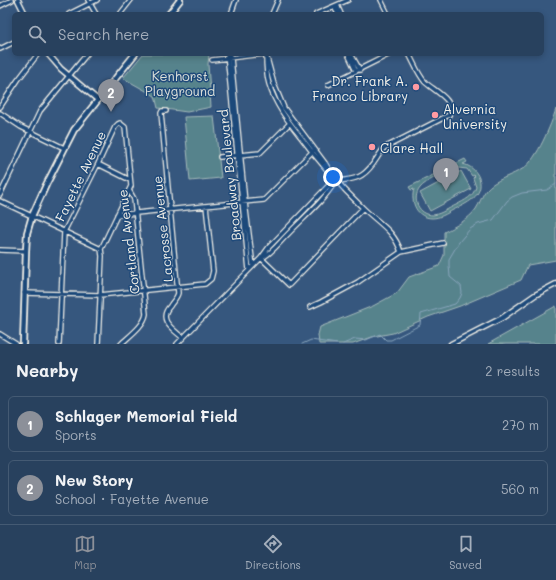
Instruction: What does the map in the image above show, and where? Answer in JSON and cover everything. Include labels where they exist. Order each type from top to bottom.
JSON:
[{"type":"main road","points":[[171,12],[179,1]]},
{"type":"main road","points":[[23,344],[27,233],[32,216],[74,130],[133,56]]},
{"type":"street","points":[[0,6],[12,0]]},
{"type":"street","points":[[18,0],[24,12]]},
{"type":"street","points":[[72,12],[89,2],[97,0]]},
{"type":"street","points":[[122,12],[131,0]]},
{"type":"street","points":[[232,12],[236,0]]},
{"type":"street","points":[[273,12],[278,0]]},
{"type":"street","points":[[321,12],[348,0]]},
{"type":"street","points":[[381,0],[387,12]]},
{"type":"street","points":[[89,2],[95,12]]},
{"type":"street","points":[[335,6],[337,12]]},
{"type":"street","points":[[335,6],[340,12]]},
{"type":"street","points":[[0,49],[12,43]]},
{"type":"street","points":[[0,107],[36,56]]},
{"type":"street","points":[[50,56],[69,76],[98,100]]},
{"type":"street","points":[[0,195],[29,132],[43,107],[85,56]]},
{"type":"street","points":[[212,60],[228,56]]},
{"type":"street","name":"Broadway Boulevard","points":[[228,56],[249,270]]},
{"type":"street","points":[[265,56],[269,84],[282,113],[332,173],[336,181],[393,235],[401,252]]},
{"type":"street","points":[[349,56],[358,70]]},
{"type":"street","points":[[352,56],[358,70]]},
{"type":"street","points":[[328,85],[386,56]]},
{"type":"street","points":[[177,344],[261,258],[270,252],[299,223],[328,192],[336,181],[363,175],[375,164],[378,156],[384,148],[447,117],[450,113],[450,105],[438,92],[425,82],[410,56]]},
{"type":"street","name":"Lacrosse Avenue","points":[[166,111],[162,111],[161,113],[178,296],[166,310],[165,317],[168,325],[183,338]]},
{"type":"street","points":[[0,113],[18,126],[64,148]]},
{"type":"street","points":[[220,157],[260,153],[291,122]]},
{"type":"street","name":"Fayette Avenue","points":[[59,344],[64,232],[115,127],[120,124],[124,125],[125,128]]},
{"type":"street","name":"Cortland Avenue","points":[[121,344],[140,326],[145,318],[144,291],[136,213],[134,199],[129,190],[131,186],[125,128]]},
{"type":"street","points":[[117,215],[264,200],[313,151]]},
{"type":"street","points":[[98,164],[130,180]]},
{"type":"street","points":[[98,344],[102,256],[100,249],[129,190]]},
{"type":"street","points":[[0,201],[100,249]]},
{"type":"street","name":"Broadway Boulevard","points":[[243,202],[253,266]]},
{"type":"street","points":[[24,293],[100,295],[202,285],[209,282],[213,271],[206,206]]},
{"type":"street","points":[[261,258],[289,285],[363,208]]},
{"type":"street","points":[[310,307],[358,282],[401,252],[443,243]]},
{"type":"street","points":[[0,250],[26,251]]},
{"type":"street","points":[[451,344],[502,318],[535,295],[556,284]]},
{"type":"street","points":[[0,334],[16,344]]},
{"type":"green space","name":"Kenhorst Playground","points":[[141,56],[209,56],[211,107],[187,112],[158,108],[155,96],[123,78]]},
{"type":"green space","points":[[556,109],[556,260],[528,265],[521,280],[460,306],[428,317],[393,333],[372,337],[353,344],[319,344],[318,335],[320,327],[373,306],[397,293],[409,277],[439,266],[444,255],[444,232],[462,222],[473,213],[490,186],[529,164],[539,150]]},
{"type":"green space","points":[[214,116],[221,178],[190,181],[184,117]]},
{"type":"green space","points":[[465,159],[467,162],[463,164],[470,167],[478,175],[480,184],[477,194],[469,202],[443,216],[432,218],[422,215],[416,208],[413,199],[414,189],[411,190],[409,187]],"holes":[[[454,169],[467,169],[472,176],[475,176],[473,178],[476,187],[471,196],[456,205],[433,215],[420,209],[416,201],[416,197],[417,192],[423,185]]]},
{"type":"green space","points":[[461,171],[471,189],[430,211],[420,193]]},
{"type":"green space","points":[[556,306],[556,344],[488,344]]},
{"type":"waterway","points":[[343,344],[355,339],[366,340],[380,334],[386,340],[391,340],[420,325],[421,314],[455,304],[462,293],[461,286],[450,277],[449,259],[459,242],[470,229],[478,224],[493,220],[507,201],[512,197],[522,193],[547,190],[556,184]]},
{"type":"waterway","points":[[302,344],[311,340],[337,344]]},
{"type":"place","name":"Dr. Frank A. Franco Library","points":[[416,87]]},
{"type":"place","name":"New Story","points":[[111,112]]},
{"type":"place","name":"Alvernia University","points":[[435,115]]},
{"type":"place","name":"Clare Hall","points":[[372,147]]},
{"type":"place","name":"Schlager Memorial Field","points":[[446,191]]}]
